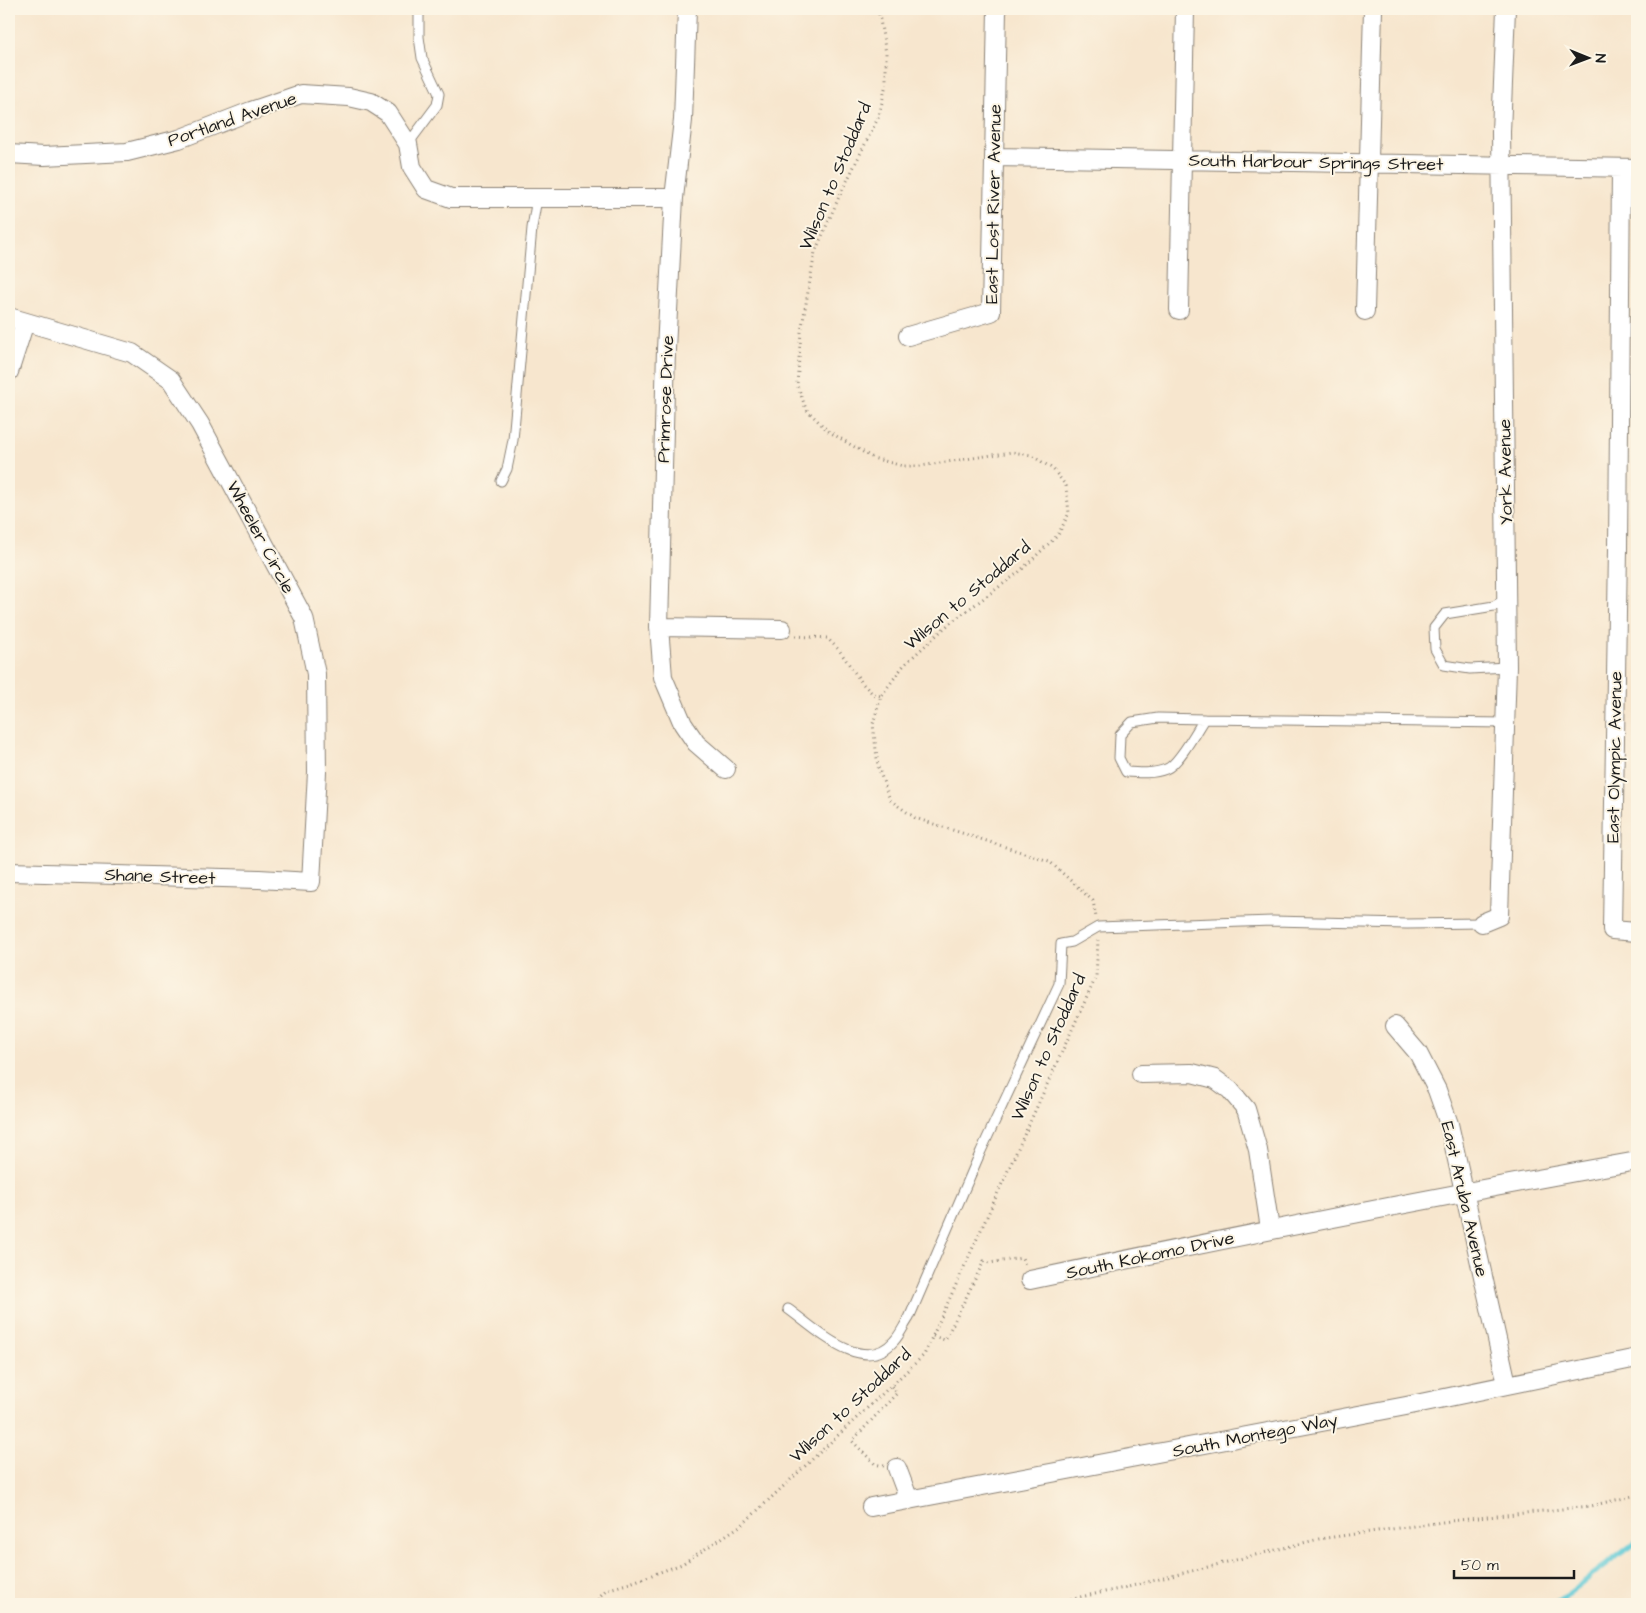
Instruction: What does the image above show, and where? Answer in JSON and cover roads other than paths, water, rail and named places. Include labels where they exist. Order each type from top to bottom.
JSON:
[{"type":"street","name":"Primrose Drive","points":[[687,9],[683,120],[674,198],[666,349],[659,627],[663,677],[683,724],[696,743],[726,769]]},
{"type":"street","name":"East Lost River Avenue","points":[[908,336],[991,312],[997,9]]},
{"type":"street","points":[[1179,310],[1185,9]]},
{"type":"street","points":[[1365,311],[1373,9]]},
{"type":"street","name":"York Avenue","points":[[1482,923],[1499,916],[1507,667],[1502,166],[1506,9]]},
{"type":"street","name":"Portland Avenue","points":[[9,154],[44,156],[127,152],[179,139],[250,111],[301,94],[348,97],[371,102],[388,113],[408,144],[412,167],[426,189],[451,198],[674,198]]},
{"type":"street","name":"South Harbour Springs Street","points":[[994,157],[1629,168]]},
{"type":"street","name":"East Olympic Avenue","points":[[1629,168],[1618,539],[1612,930],[1637,932]]},
{"type":"street","points":[[9,372],[17,319]]},
{"type":"street","name":"Wheeler Circle","points":[[17,319],[132,353],[171,380],[200,424],[304,618],[316,674],[317,772],[310,882]]},
{"type":"street","points":[[659,627],[782,629]]},
{"type":"street","name":"Shane Street","points":[[9,872],[310,882]]},
{"type":"street","name":"East Aruba Avenue","points":[[1395,1026],[1418,1053],[1437,1090],[1449,1124],[1507,1384]]},
{"type":"street","points":[[1141,1074],[1192,1074],[1215,1079],[1230,1090],[1246,1109],[1258,1150],[1270,1229]]},
{"type":"street","name":"South Kokomo Drive","points":[[1030,1280],[1270,1229],[1637,1161]]},
{"type":"street","name":"South Montego Way","points":[[871,1506],[1406,1406],[1637,1358]]},
{"type":"street","points":[[897,1468],[909,1500]]},
{"type":"lane","points":[[408,144],[437,105],[439,94],[422,58],[418,37],[419,9]]},
{"type":"lane","points":[[501,481],[507,469],[513,440],[532,228],[537,198]]},
{"type":"lane","points":[[1506,598],[1494,606],[1445,614],[1434,628],[1434,649],[1444,665],[1470,669],[1507,667]]},
{"type":"lane","points":[[1204,719],[1180,757],[1167,769],[1142,773],[1126,772],[1119,758],[1120,735],[1132,722],[1158,718],[1505,724]]},
{"type":"lane","points":[[788,1309],[843,1349],[864,1355],[882,1350],[894,1342],[908,1318],[981,1151],[1059,984],[1061,944],[1072,942],[1098,927],[1272,921],[1407,924],[1482,923]]},
{"type":"waterway","points":[[1555,1604],[1637,1541]]}]
